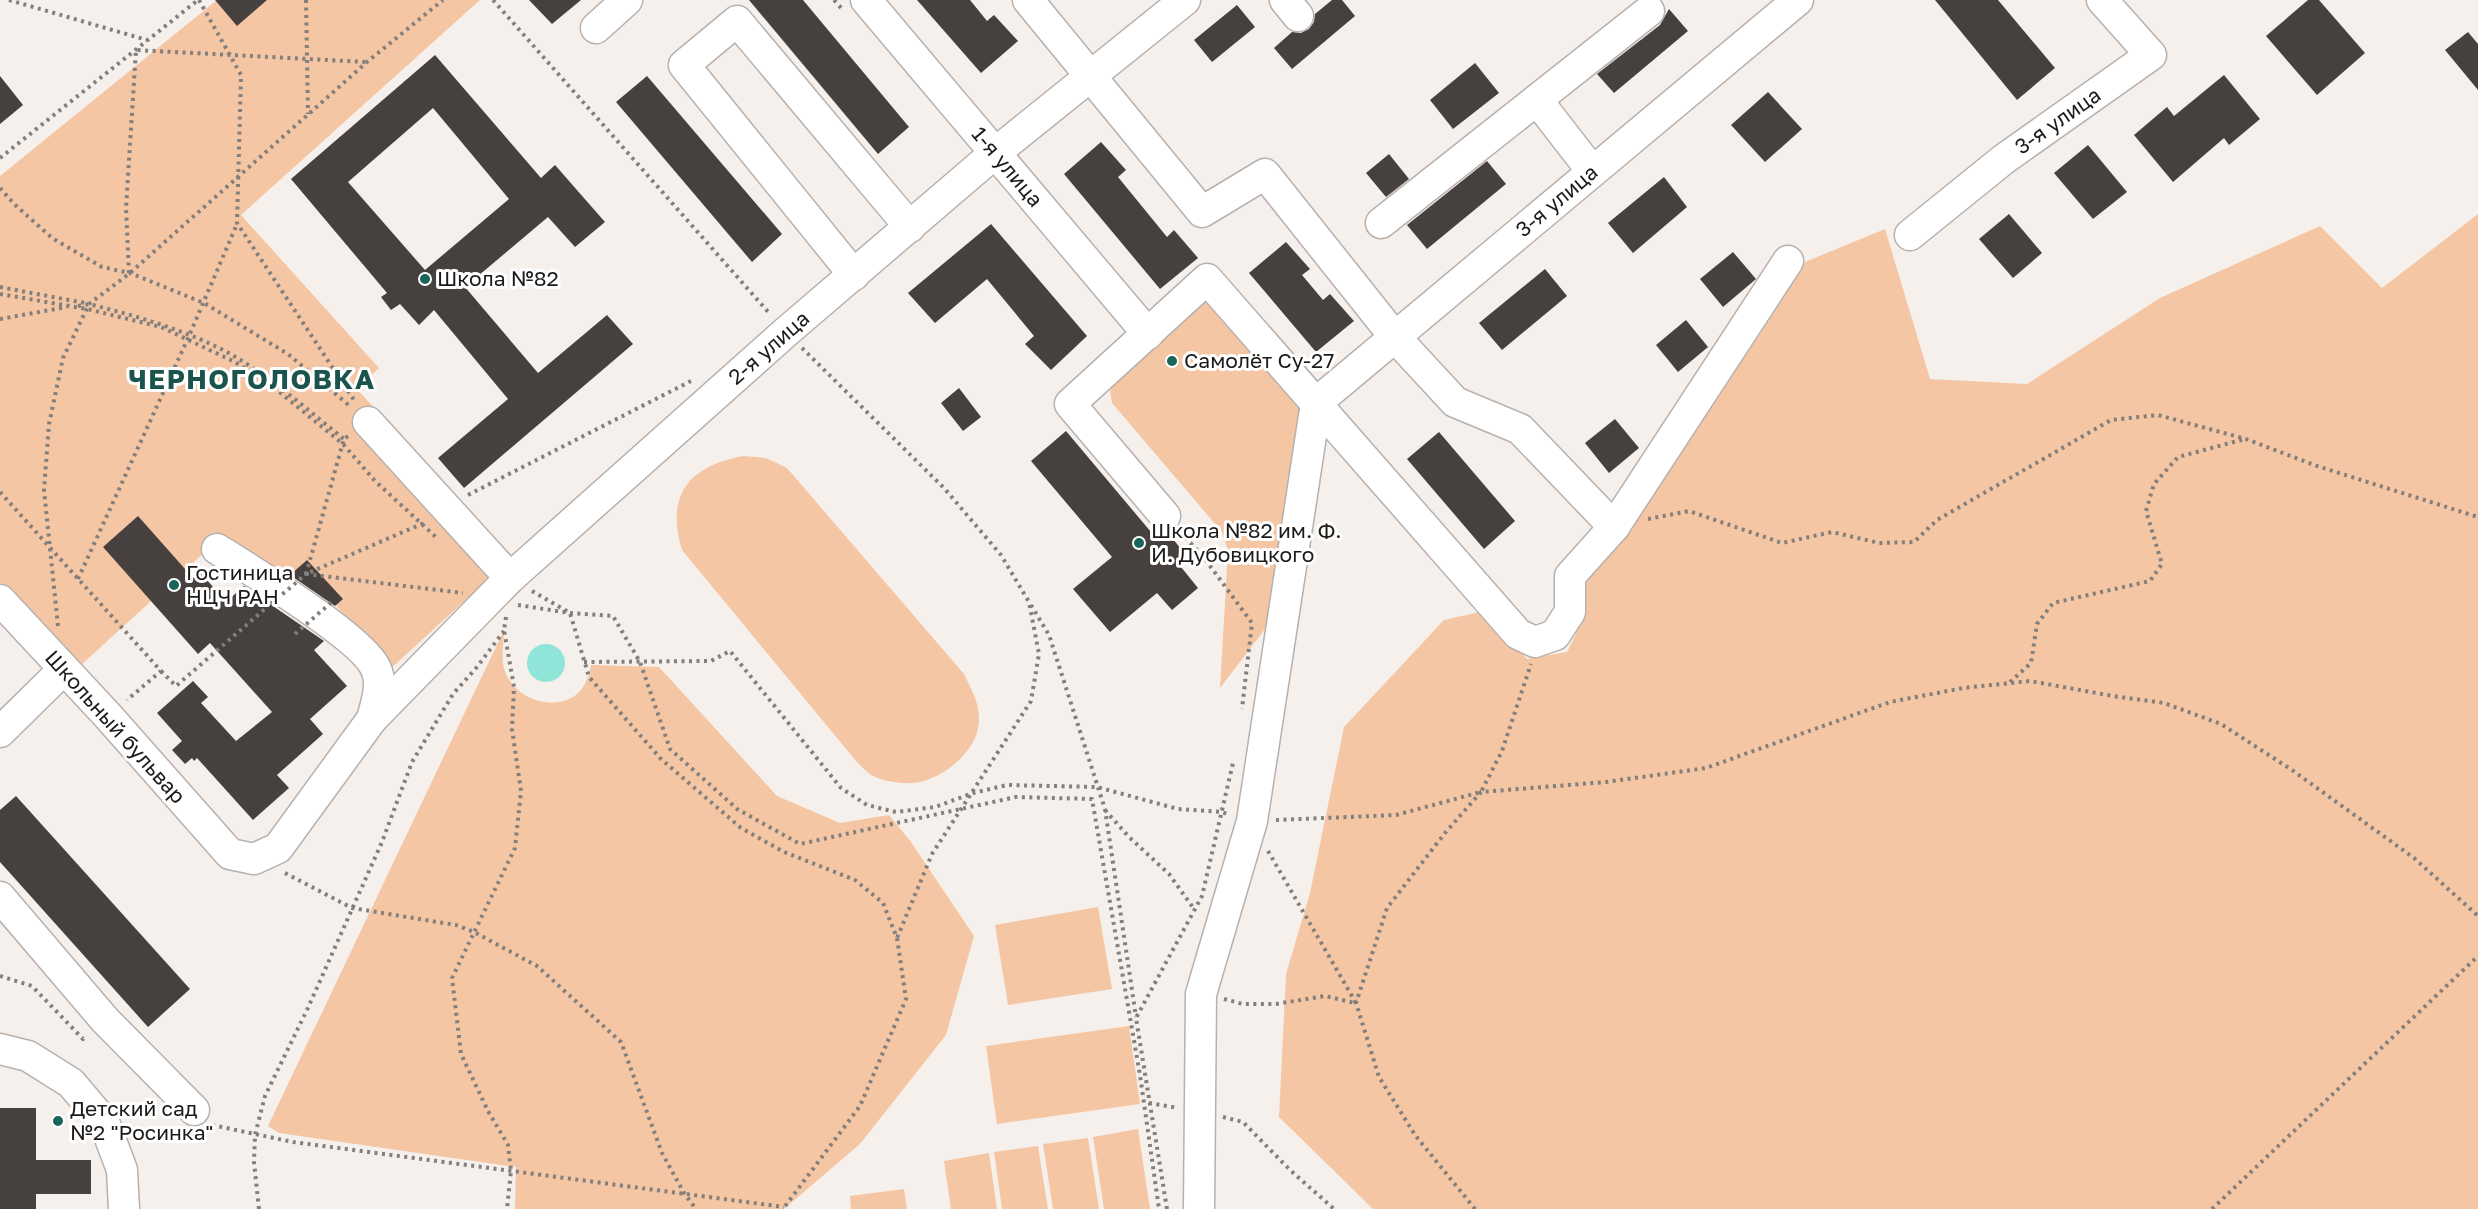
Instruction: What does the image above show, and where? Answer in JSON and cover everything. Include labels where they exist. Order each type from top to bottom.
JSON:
[{"type":"street","points":[[596,28],[627,0]]},
{"type":"street","name":"1-я улица","points":[[866,0],[1148,334]]},
{"type":"street","points":[[1028,0],[1202,212],[1265,174],[1394,336],[1455,402],[1520,429],[1614,527]]},
{"type":"street","name":"2-я улица","points":[[230,854],[254,859],[278,848],[372,719],[499,589],[786,332],[995,153],[1185,0]]},
{"type":"street","name":"3-я улица","points":[[1316,402],[1798,0]]},
{"type":"street","name":"3-я улица","points":[[1910,235],[2004,159],[2151,55],[2102,0]]},
{"type":"street","points":[[1381,223],[1649,11]]},
{"type":"street","points":[[854,275],[684,65],[737,21],[910,227]]},
{"type":"street","points":[[1537,100],[1592,171]]},
{"type":"street","points":[[1164,516],[1070,404],[1207,279],[1518,634],[1535,642],[1555,635],[1570,612],[1570,576],[1614,527],[1788,261]]},
{"type":"street","points":[[1199,1209],[1201,993],[1252,821],[1316,402]]},
{"type":"street","points":[[368,422],[446,506],[499,589]]},
{"type":"street","points":[[217,549],[265,579],[352,642],[370,658],[378,678],[378,696],[372,719]]},
{"type":"street","name":"Школьный бульвар","points":[[0,600],[108,716],[230,854]]},
{"type":"street","points":[[0,732],[63,670]]},
{"type":"street","points":[[0,897],[105,1020],[194,1110]]},
{"type":"street","points":[[0,1049],[28,1056],[71,1083],[104,1122],[122,1170],[124,1209]]},
{"type":"path","points":[[9,0],[147,40]]},
{"type":"path","points":[[0,158],[198,0],[241,75],[237,223],[189,337],[78,579]]},
{"type":"path","points":[[306,0],[308,114]]},
{"type":"path","points":[[63,670],[44,490],[49,424],[63,358],[89,304],[129,273],[367,62],[443,0]]},
{"type":"path","points":[[493,0],[786,332],[944,488],[1001,555],[1049,635],[1105,809],[1167,1209]]},
{"type":"path","points":[[136,50],[367,62]]},
{"type":"path","points":[[129,273],[126,208],[136,50]]},
{"type":"path","points":[[0,188],[14,204],[52,238],[102,267],[129,273],[204,303],[288,354],[368,422]]},
{"type":"path","points":[[237,223],[368,422]]},
{"type":"path","points":[[0,287],[89,304],[162,323],[189,337]]},
{"type":"path","points":[[0,294],[87,309],[161,327],[225,351],[268,379],[344,439],[306,574]]},
{"type":"path","points":[[0,319],[89,304]]},
{"type":"path","points":[[0,492],[176,686],[306,574],[423,525],[446,506],[701,376]]},
{"type":"path","points":[[1614,527],[1689,511],[1782,543],[1832,532],[1879,543],[1914,542],[1937,520],[2112,420],[2157,415],[2246,439],[2317,466],[2478,517]]},
{"type":"path","points":[[2008,683],[2031,663],[2037,624],[2053,603],[2150,581],[2162,564],[2146,511],[2154,484],[2178,457],[2246,439]]},
{"type":"path","points":[[343,444],[375,481],[439,540]]},
{"type":"path","points":[[1164,516],[1202,555],[1252,623],[1241,714]]},
{"type":"path","points":[[306,574],[499,589],[570,613]]},
{"type":"path","points":[[499,589],[507,603],[570,613],[613,616],[640,662],[670,749],[737,809],[800,844],[962,810],[1016,796],[1092,799],[1140,1075],[1159,1209]]},
{"type":"path","points":[[499,589],[507,610],[504,630],[514,687],[512,729],[521,791],[515,848],[452,978],[461,1054],[488,1111],[508,1145],[511,1171],[507,1209]]},
{"type":"path","points":[[295,634],[333,601]]},
{"type":"path","points":[[897,938],[932,854],[1031,701],[1039,654],[1029,602]]},
{"type":"path","points":[[194,1110],[200,1122],[255,1135],[784,1208],[860,1106],[906,999],[897,938],[883,903],[855,880],[784,852],[741,828],[661,759],[589,677],[570,613]]},
{"type":"path","points":[[259,1209],[254,1162],[255,1135],[264,1096],[307,1010],[382,842],[412,762],[453,694],[477,667],[504,630]]},
{"type":"path","points":[[1356,1003],[1387,908],[1445,833],[1481,792],[1502,751],[1528,677],[1535,642]]},
{"type":"path","points":[[584,662],[711,661],[730,651],[841,788],[867,805],[896,812],[935,807],[973,793],[1007,785],[1098,787],[1178,809],[1222,812],[1252,821],[1396,814],[1481,792],[1606,782],[1706,768],[1890,702],[1963,688],[2030,681],[2164,703],[2222,724],[2292,770],[2414,858],[2478,916]]},
{"type":"path","points":[[108,716],[161,671]]},
{"type":"path","points":[[1136,1018],[1202,896],[1234,759]]},
{"type":"path","points":[[1105,809],[1129,837],[1170,874],[1194,909]]},
{"type":"path","points":[[1252,821],[1356,1003],[1379,1077],[1415,1135],[1475,1209]]},
{"type":"path","points":[[283,872],[352,908],[456,925],[537,966],[621,1042],[662,1153],[684,1193],[696,1209]]},
{"type":"path","points":[[2212,1209],[2478,956]]},
{"type":"path","points":[[0,976],[32,986],[83,1039],[105,1020]]},
{"type":"path","points":[[1201,993],[1243,1004],[1276,1004],[1324,996],[1356,1003]]},
{"type":"path","points":[[1149,1103],[1243,1122],[1290,1170],[1334,1209]]},
{"type":"shaded area","points":[[217,0],[480,0],[241,215],[379,368],[357,389],[511,558],[386,673],[333,601],[306,574],[284,572],[218,540],[81,665],[0,582],[0,176]]},
{"type":"shaded area","points":[[2478,214],[2478,1209],[1373,1209],[1279,1117],[1286,974],[1310,893],[1344,727],[1444,620],[1484,611],[1527,659],[1567,652],[1582,622],[1583,581],[1805,262],[1885,229],[1930,379],[2027,384],[2160,298],[2320,226],[2382,288]]},
{"type":"shaded area","points":[[1204,300],[1216,302],[1304,404],[1274,617],[1220,688],[1228,550],[1222,532],[1112,403],[1110,391],[1117,378]]},
{"type":"shaded area","points":[[743,456],[766,458],[787,468],[964,674],[978,706],[978,729],[969,749],[944,772],[924,781],[907,783],[883,780],[866,771],[682,550],[677,514],[686,486],[708,467]]},
{"type":"shaded area","points":[[504,630],[504,668],[508,678],[523,694],[532,699],[553,702],[573,697],[583,687],[591,665],[659,667],[777,796],[840,823],[889,815],[911,842],[974,936],[946,1035],[860,1144],[784,1209],[515,1209],[516,1167],[279,1133],[268,1126]]},
{"type":"shaded area","points":[[1098,907],[1112,989],[1008,1005],[995,925]]},
{"type":"shaded area","points":[[1129,1026],[1140,1104],[997,1124],[986,1046]]},
{"type":"shaded area","points":[[1138,1129],[1150,1209],[1104,1209],[1093,1137]]},
{"type":"shaded area","points":[[1088,1138],[1099,1209],[1053,1209],[1043,1144]]},
{"type":"shaded area","points":[[1038,1146],[1048,1209],[1002,1209],[994,1152]]},
{"type":"shaded area","points":[[989,1153],[997,1209],[951,1209],[944,1161]]},
{"type":"shaded area","points":[[904,1189],[907,1209],[851,1209],[850,1196]]},
{"type":"water","points":[[546,644],[560,649],[565,663],[560,677],[546,682],[532,677],[527,663],[532,649]]},
{"type":"building","points":[[215,0],[267,0],[237,26]]},
{"type":"building","points":[[529,0],[581,0],[552,24]]},
{"type":"building","points":[[749,0],[803,0],[909,127],[878,154]]},
{"type":"building","points":[[917,0],[970,0],[987,21],[994,15],[1018,41],[981,73]]},
{"type":"building","points":[[1332,0],[1342,0],[1355,16],[1292,69],[1274,48],[1292,32],[1301,33],[1309,29],[1314,22],[1315,14]]},
{"type":"building","points":[[1935,0],[1998,0],[2055,68],[2017,100]]},
{"type":"building","points":[[2308,0],[2319,0],[2365,53],[2317,95],[2266,36]]},
{"type":"building","points":[[1237,5],[1255,27],[1212,62],[1194,40]]},
{"type":"building","points":[[1669,9],[1688,31],[1614,93],[1597,74],[1660,25]]},
{"type":"building","points":[[2468,32],[2478,44],[2478,90],[2445,50]]},
{"type":"building","name":"Школа №82","points":[[435,55],[541,178],[555,165],[605,222],[575,247],[548,217],[465,287],[538,373],[607,315],[633,344],[464,488],[438,458],[508,399],[434,310],[419,325],[400,304],[391,310],[381,297],[387,293],[291,179]],"holes":[[[433,108],[509,199],[425,270],[348,182]]]},
{"type":"building","points":[[1475,63],[1499,93],[1453,129],[1430,100]]},
{"type":"building","points":[[2224,75],[2260,119],[2229,145],[2224,138],[2173,182],[2134,135],[2167,107],[2174,116]]},
{"type":"building","points":[[0,76],[23,105],[0,124]]},
{"type":"building","points":[[647,76],[782,234],[752,262],[616,102]]},
{"type":"building","points":[[1768,92],[1802,129],[1765,162],[1731,125]]},
{"type":"building","points":[[1101,142],[1126,170],[1118,177],[1167,237],[1174,230],[1198,258],[1160,289],[1064,174]]},
{"type":"building","points":[[2088,145],[2127,192],[2093,219],[2054,173]]},
{"type":"building","points":[[1389,154],[1409,179],[1386,197],[1366,173]]},
{"type":"building","points":[[1487,161],[1506,184],[1427,249],[1407,225]]},
{"type":"building","points":[[1664,177],[1687,207],[1633,253],[1608,223]]},
{"type":"building","points":[[2009,214],[2042,253],[2013,278],[1979,239]]},
{"type":"building","points":[[991,224],[1087,336],[1051,370],[1025,344],[1034,336],[987,279],[935,323],[908,293]]},
{"type":"building","points":[[1286,242],[1310,269],[1302,275],[1323,300],[1330,294],[1354,321],[1316,352],[1249,273]]},
{"type":"building","points":[[1733,252],[1756,279],[1723,307],[1700,279]]},
{"type":"building","points":[[1545,269],[1567,296],[1502,350],[1479,323]]},
{"type":"building","points":[[1686,320],[1708,347],[1678,372],[1656,345]]},
{"type":"building","points":[[959,388],[981,417],[963,431],[941,403]]},
{"type":"building","points":[[1615,419],[1639,448],[1609,473],[1585,443]]},
{"type":"building","name":"Школа №82 им. Ф. И. Дубовицкого","points":[[1066,431],[1151,532],[1154,529],[1168,533],[1186,555],[1177,562],[1198,588],[1172,610],[1157,593],[1110,632],[1073,589],[1112,557],[1031,461]]},
{"type":"building","points":[[1439,432],[1515,521],[1484,549],[1407,459]]},
{"type":"building","points":[[138,516],[193,578],[200,572],[226,602],[244,586],[324,641],[314,650],[347,686],[310,719],[323,734],[277,775],[289,788],[253,820],[197,758],[194,761],[192,758],[185,764],[172,750],[182,741],[157,713],[193,681],[208,697],[201,703],[236,741],[272,712],[210,643],[198,654],[103,547]]},
{"type":"building","points":[[307,560],[343,599],[335,606],[290,575]]},
{"type":"building","points":[[16,796],[190,989],[148,1027],[0,862],[0,810]]},
{"type":"building","points":[[0,1108],[36,1108],[36,1160],[91,1160],[91,1194],[36,1194],[36,1209],[0,1209]]},
{"type":"place","name":"Школа №82","points":[[425,279]]},
{"type":"place","name":"Самолёт Су-27","points":[[1172,361]]},
{"type":"place","name":"Школа №82 им. Ф. И. Дубовицкого","points":[[1139,543]]},
{"type":"place","name":"Гостиница НЦЧ РАН","points":[[174,585]]},
{"type":"place","name":"Детский сад №2 \"Росинка\"","points":[[58,1121]]},
{"type":"district","name":"ЧЕРНОГОЛОВКА","points":[[252,380]]}]
